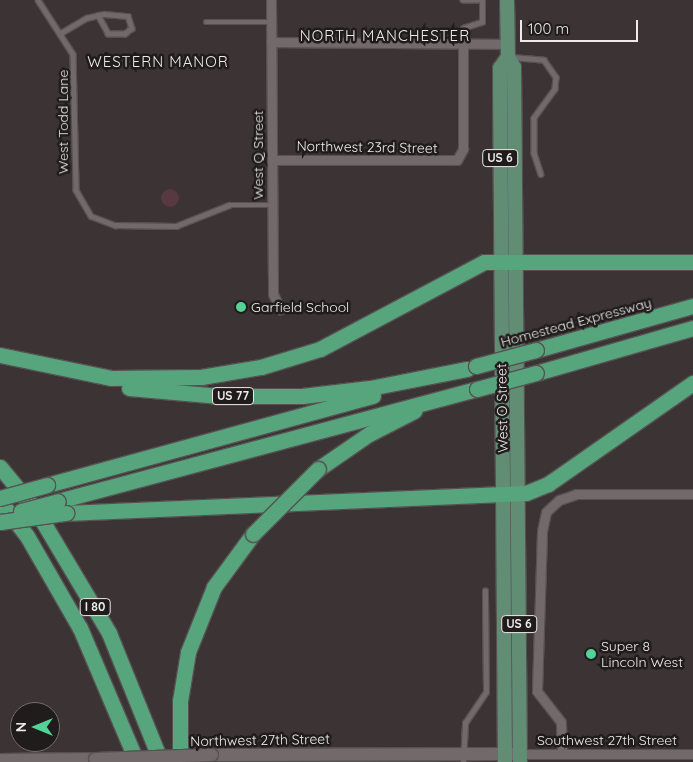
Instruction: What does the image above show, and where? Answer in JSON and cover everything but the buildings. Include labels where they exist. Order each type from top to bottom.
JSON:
[{"type":"highway","points":[[0,355],[110,378],[172,380],[230,374],[320,349],[375,323],[475,265],[509,262],[693,262]]},
{"type":"highway","name":"Homestead Expressway","points":[[472,368],[693,306]]},
{"type":"highway","points":[[0,522],[62,507],[239,450],[536,373],[693,328]]},
{"type":"highway","name":"US 77","points":[[0,358],[100,383],[220,396],[319,395],[472,368]]},
{"type":"highway","points":[[0,500],[47,485],[472,368]]},
{"type":"highway","points":[[80,628],[0,517],[62,507],[511,494],[548,484],[693,383]]},
{"type":"highway","points":[[180,762],[180,701],[188,652],[214,588],[253,534],[318,469],[388,423],[476,389]]},
{"type":"highway","name":"I 80","points":[[0,467],[37,512],[109,633],[161,762]]},
{"type":"highway","name":"I 80","points":[[0,500],[27,536],[80,628],[137,762]]},
{"type":"main road","name":"West O Street","points":[[507,0],[508,50],[500,68],[509,262],[511,494],[520,758]]},
{"type":"main road","name":"West O Street","points":[[504,758],[511,494]]},
{"type":"street","name":"West Q Street","points":[[271,0],[272,294],[280,309]]},
{"type":"street","points":[[271,42],[463,43],[508,50]]},
{"type":"street","name":"Northwest 23rd Street","points":[[272,160],[446,162],[460,157],[463,43]]},
{"type":"street","points":[[562,754],[561,722],[537,691],[542,531],[552,505],[576,494],[693,494]]},
{"type":"street","name":"Southwest 27th Street","points":[[520,758],[562,754],[693,754]]},
{"type":"street","name":"Northwest 27th Street","points":[[0,760],[212,755],[275,758],[520,758]]},
{"type":"lane","name":"West Todd Lane","points":[[38,0],[61,33],[74,61],[77,194],[91,216],[115,225],[176,226],[229,205],[272,205]]},
{"type":"lane","points":[[463,0],[482,0],[482,22],[463,28]]},
{"type":"lane","points":[[61,33],[98,16],[123,14],[131,20],[132,28],[125,34],[108,34],[98,16]]},
{"type":"lane","points":[[206,22],[271,22]]},
{"type":"lane","points":[[508,50],[540,58],[555,71],[555,89],[534,118],[534,153],[541,174]]},
{"type":"lane","points":[[235,433],[239,450]]},
{"type":"lane","points":[[463,758],[465,723],[486,692],[485,591]]},
{"type":"shaded area","points":[[170,189],[176,192],[179,198],[176,204],[170,207],[164,204],[161,198],[164,192]]},
{"type":"place","name":"Garfield School","points":[[241,307]]},
{"type":"place","name":"Super 8 Lincoln West","points":[[591,654]]},
{"type":"district","name":"NORTH MANCHESTER","points":[[385,36]]},
{"type":"district","name":"WESTERN MANOR","points":[[158,62]]}]
